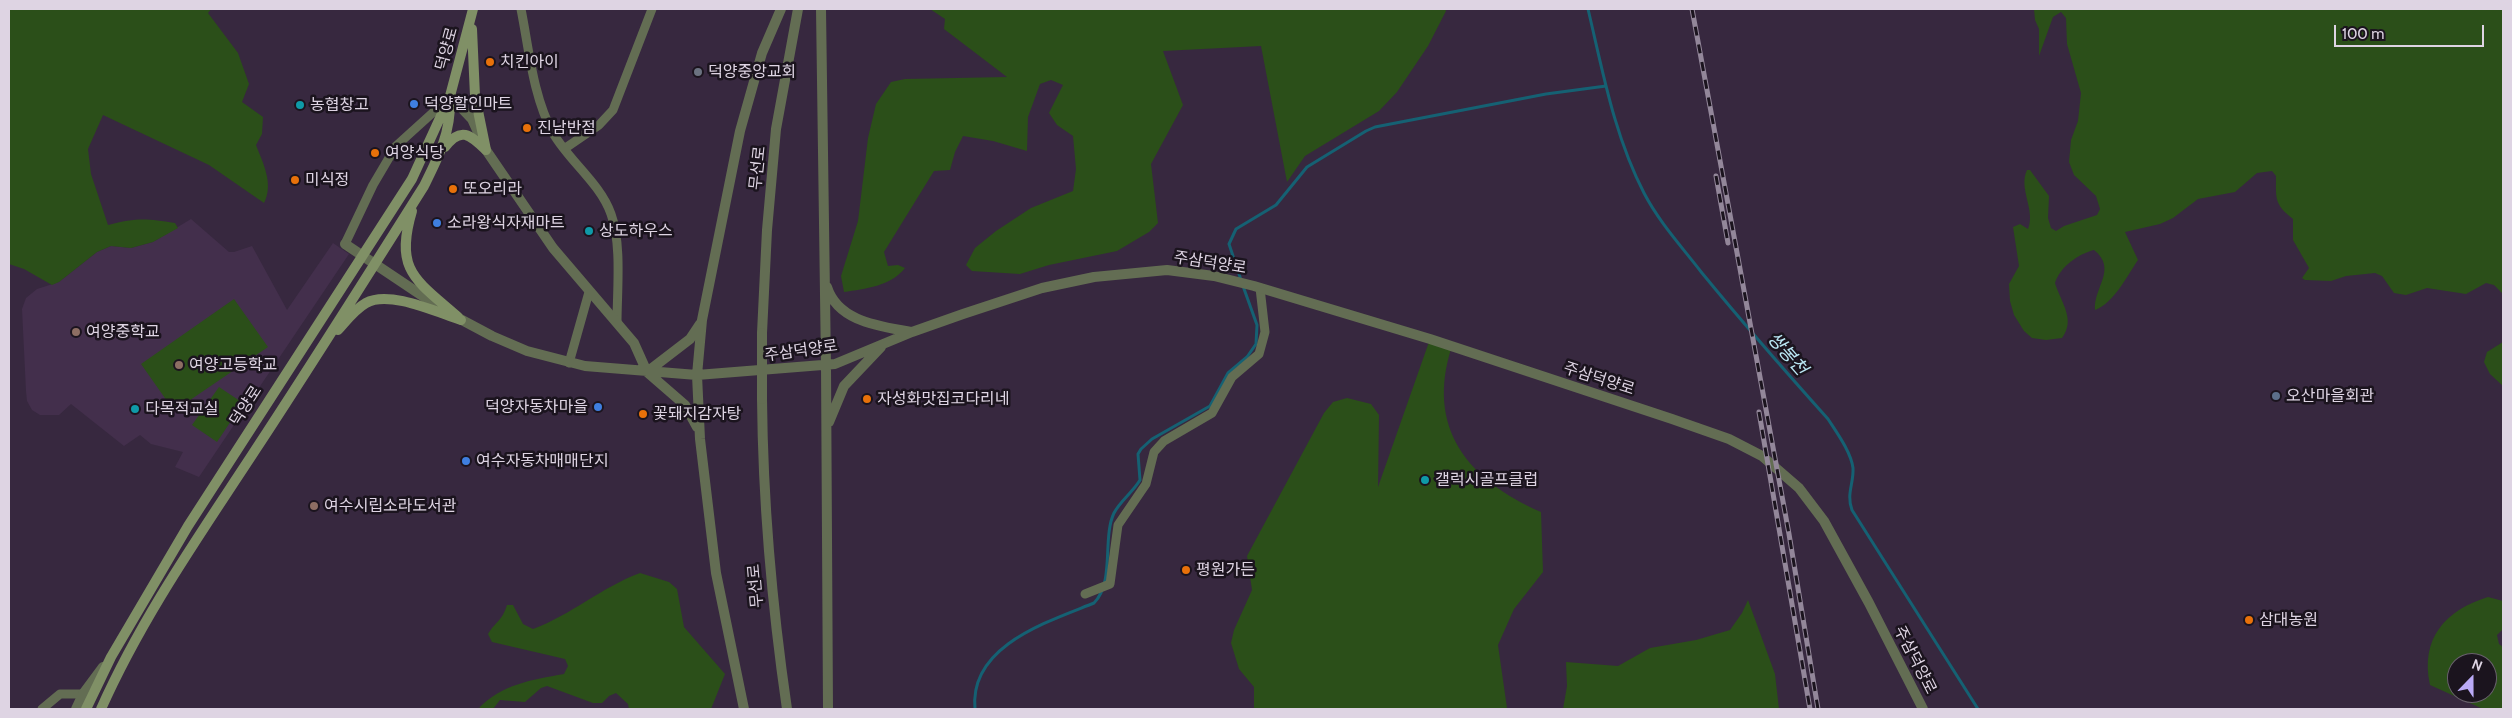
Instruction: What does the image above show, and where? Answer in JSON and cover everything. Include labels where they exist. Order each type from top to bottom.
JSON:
[{"type":"main road","name":"덕양로","points":[[86,709],[87,696],[238,445],[363,257],[412,179],[450,96],[472,13]]},
{"type":"main road","points":[[472,13],[475,96],[486,150]]},
{"type":"main road","name":"덕양로","points":[[101,709],[127,656],[169,580],[254,453],[415,200],[442,152],[450,119],[450,96]]},
{"type":"main road","points":[[442,152],[453,138],[463,134],[470,136],[486,150]]},
{"type":"main road","points":[[415,200],[405,241],[407,263],[423,285],[461,320]]},
{"type":"main road","points":[[320,349],[358,309],[374,300],[398,301],[461,320]]},
{"type":"main road","points":[[238,445],[254,453]]},
{"type":"street","points":[[521,9],[543,109],[554,134],[601,196],[612,214],[616,253],[617,323]]},
{"type":"street","points":[[564,149],[598,125],[613,110],[652,9]]},
{"type":"street","points":[[744,709],[732,660],[716,573],[700,439],[697,375],[702,320],[740,131],[762,54],[781,9]]},
{"type":"street","name":"무선로","points":[[787,709],[769,567],[762,454],[762,333],[766,230],[776,129],[798,9]]},
{"type":"street","points":[[821,9],[828,709]]},
{"type":"street","points":[[450,96],[472,119],[486,150],[553,248],[636,347],[647,372],[686,405],[694,419],[700,439]]},
{"type":"street","name":"덕양로","points":[[345,244],[390,155],[403,138],[450,96]]},
{"type":"street","name":"주삼덕양로","points":[[345,244],[461,320],[527,350],[569,363],[647,372],[697,375],[826,366],[912,332],[1042,288],[1094,277],[1167,270],[1192,272],[1234,280],[1430,339],[1672,419],[1729,439],[1762,456],[1799,488],[1824,521],[1869,603],[1923,709]]},
{"type":"street","points":[[825,280],[834,301],[855,318],[873,325],[912,332]]},
{"type":"street","points":[[1085,594],[1108,585],[1112,578],[1118,525],[1146,484],[1154,452],[1164,442],[1212,413],[1232,377],[1259,354],[1265,332],[1257,287]]},
{"type":"street","points":[[569,363],[589,292]]},
{"type":"street","points":[[647,372],[693,336],[702,320]]},
{"type":"street","points":[[826,432],[844,386],[886,343]]},
{"type":"street","points":[[42,709],[60,694],[87,696]]},
{"type":"street","name":"덕양로","points":[[76,709],[87,696]]},
{"type":"shaded area","points":[[191,219],[229,252],[252,246],[287,310],[333,243],[349,254],[199,477],[175,467],[183,452],[151,444],[140,435],[124,446],[71,404],[59,415],[40,415],[32,410],[27,401],[26,391],[22,309],[26,298],[37,289],[59,282],[97,252],[111,246],[131,248],[153,242]]},
{"type":"green space","points":[[9,9],[211,9],[208,13],[238,53],[249,84],[242,102],[263,117],[262,134],[256,145],[268,181],[267,196],[264,203],[209,165],[103,115],[88,149],[91,174],[108,225],[133,220],[148,220],[175,223],[178,228],[153,242],[131,248],[111,246],[97,252],[59,282],[52,285],[24,269],[9,264]]},
{"type":"green space","points":[[930,9],[1445,9],[1446,11],[1428,46],[1397,92],[1379,111],[1305,156],[1287,182],[1261,46],[1163,51],[1183,105],[1151,164],[1158,223],[1149,232],[1117,251],[1049,265],[1020,274],[972,271],[966,265],[975,248],[996,231],[1031,208],[1073,191],[1076,169],[1073,136],[1057,125],[1049,113],[1063,85],[1051,80],[1040,84],[1028,117],[1027,151],[993,141],[963,136],[955,152],[950,170],[934,171],[884,252],[888,266],[898,265],[905,268],[893,279],[885,283],[844,292],[841,276],[858,221],[868,138],[876,104],[891,82],[905,79],[1007,77],[944,29],[945,19]]},
{"type":"green space","points":[[2034,9],[2503,9],[2503,294],[2494,285],[2486,283],[2466,294],[2427,288],[2406,295],[2394,293],[2382,276],[2375,273],[2346,276],[2331,281],[2305,280],[2302,278],[2309,268],[2293,240],[2293,219],[2282,209],[2277,200],[2276,176],[2272,171],[2257,173],[2235,192],[2198,199],[2173,218],[2160,224],[2125,232],[2138,260],[2114,295],[2095,310],[2095,302],[2104,272],[2104,264],[2101,257],[2094,250],[2070,262],[2057,277],[2055,283],[2068,318],[2066,331],[2062,338],[2046,340],[2032,338],[2024,331],[2014,315],[2010,301],[2009,284],[2019,266],[2013,227],[2020,224],[2028,229],[2030,222],[2024,185],[2027,170],[2030,170],[2049,196],[2048,218],[2051,228],[2056,231],[2064,226],[2097,215],[2100,209],[2096,196],[2074,175],[2069,162],[2071,140],[2078,121],[2081,93],[2067,44],[2066,18],[2061,12],[2053,17],[2039,56],[2039,29],[2035,20]]},
{"type":"green space","points":[[234,299],[268,347],[174,411],[141,364]]},
{"type":"green space","points":[[1430,339],[1452,346],[1445,375],[1444,402],[1449,426],[1459,448],[1474,467],[1492,484],[1515,499],[1541,512],[1543,572],[1514,609],[1498,645],[1507,708],[1513,709],[1254,709],[1254,687],[1239,669],[1231,643],[1234,630],[1252,590],[1247,556],[1324,413],[1333,402],[1347,398],[1371,404],[1379,415],[1378,487]]},
{"type":"green space","points":[[2503,342],[2503,386],[2490,374],[2484,362],[2487,352]]},
{"type":"green space","points":[[219,387],[243,403],[217,442],[192,425]]},
{"type":"green space","points":[[640,573],[669,582],[677,589],[684,627],[725,674],[711,709],[629,709],[628,704],[616,693],[609,696],[602,703],[593,703],[547,686],[541,688],[525,702],[500,700],[493,709],[478,709],[497,694],[507,689],[529,681],[564,674],[568,666],[565,659],[492,642],[488,634],[501,618],[507,605],[513,605],[523,624],[533,629]]},
{"type":"green space","points":[[2488,597],[2503,601],[2503,629],[2497,635],[2499,644],[2503,647],[2503,709],[2483,709],[2470,703],[2497,703],[2497,653],[2447,653],[2447,693],[2430,685],[2429,654],[2433,640],[2448,618],[2459,610]]},
{"type":"green space","points":[[1748,600],[1775,674],[1779,709],[1563,709],[1567,686],[1566,662],[1618,666],[1650,648],[1696,640],[1730,630],[1742,613]]},
{"type":"waterway","name":"쌍봉천","points":[[1588,9],[1604,80],[1617,126],[1634,171],[1650,204],[1702,273],[1828,419],[1847,449],[1852,462],[1853,473],[1850,494],[1852,510],[1978,709]]},
{"type":"waterway","points":[[1241,280],[1229,244],[1236,229],[1276,205],[1307,167],[1366,131],[1375,127],[1546,94],[1606,86]]},
{"type":"waterway","points":[[975,709],[976,687],[984,669],[998,653],[1034,628],[1094,603],[1100,594],[1106,572],[1111,523],[1114,513],[1140,480],[1138,454],[1141,449],[1152,439],[1210,406],[1228,373],[1247,357],[1256,344],[1257,325],[1243,286]]},
{"type":"railway","points":[[1692,9],[1789,534],[1818,709]]},
{"type":"railway","points":[[1716,176],[1728,243]]},
{"type":"railway","points":[[1759,412],[1810,709]]},
{"type":"place","name":"치킨아이","points":[[490,62]]},
{"type":"place","name":"덕양중앙교회","points":[[698,72]]},
{"type":"place","name":"덕양할인마트","points":[[414,104]]},
{"type":"place","name":"농협창고","points":[[300,105]]},
{"type":"place","name":"진남반점","points":[[527,128]]},
{"type":"place","name":"여양식당","points":[[375,153]]},
{"type":"place","name":"미식정","points":[[295,180]]},
{"type":"place","name":"또오리라","points":[[453,189]]},
{"type":"place","name":"소라왕식자재마트","points":[[437,223]]},
{"type":"place","name":"상도하우스","points":[[589,231]]},
{"type":"place","name":"여양중학교","points":[[76,332]]},
{"type":"place","name":"여양고등학교","points":[[179,365]]},
{"type":"place","name":"오산마을회관","points":[[2276,396]]},
{"type":"place","name":"자성화맛집코다리네","points":[[867,399]]},
{"type":"place","name":"덕양자동차마을","points":[[598,407]]},
{"type":"place","name":"다목적교실","points":[[135,409]]},
{"type":"place","name":"꽃돼지감자탕","points":[[643,414]]},
{"type":"place","name":"여수자동차매매단지","points":[[466,461]]},
{"type":"place","name":"갤럭시골프클럽","points":[[1425,480]]},
{"type":"place","name":"여수시립소라도서관","points":[[314,506]]},
{"type":"place","name":"평원가든","points":[[1186,570]]},
{"type":"place","name":"삼대농원","points":[[2249,620]]}]
